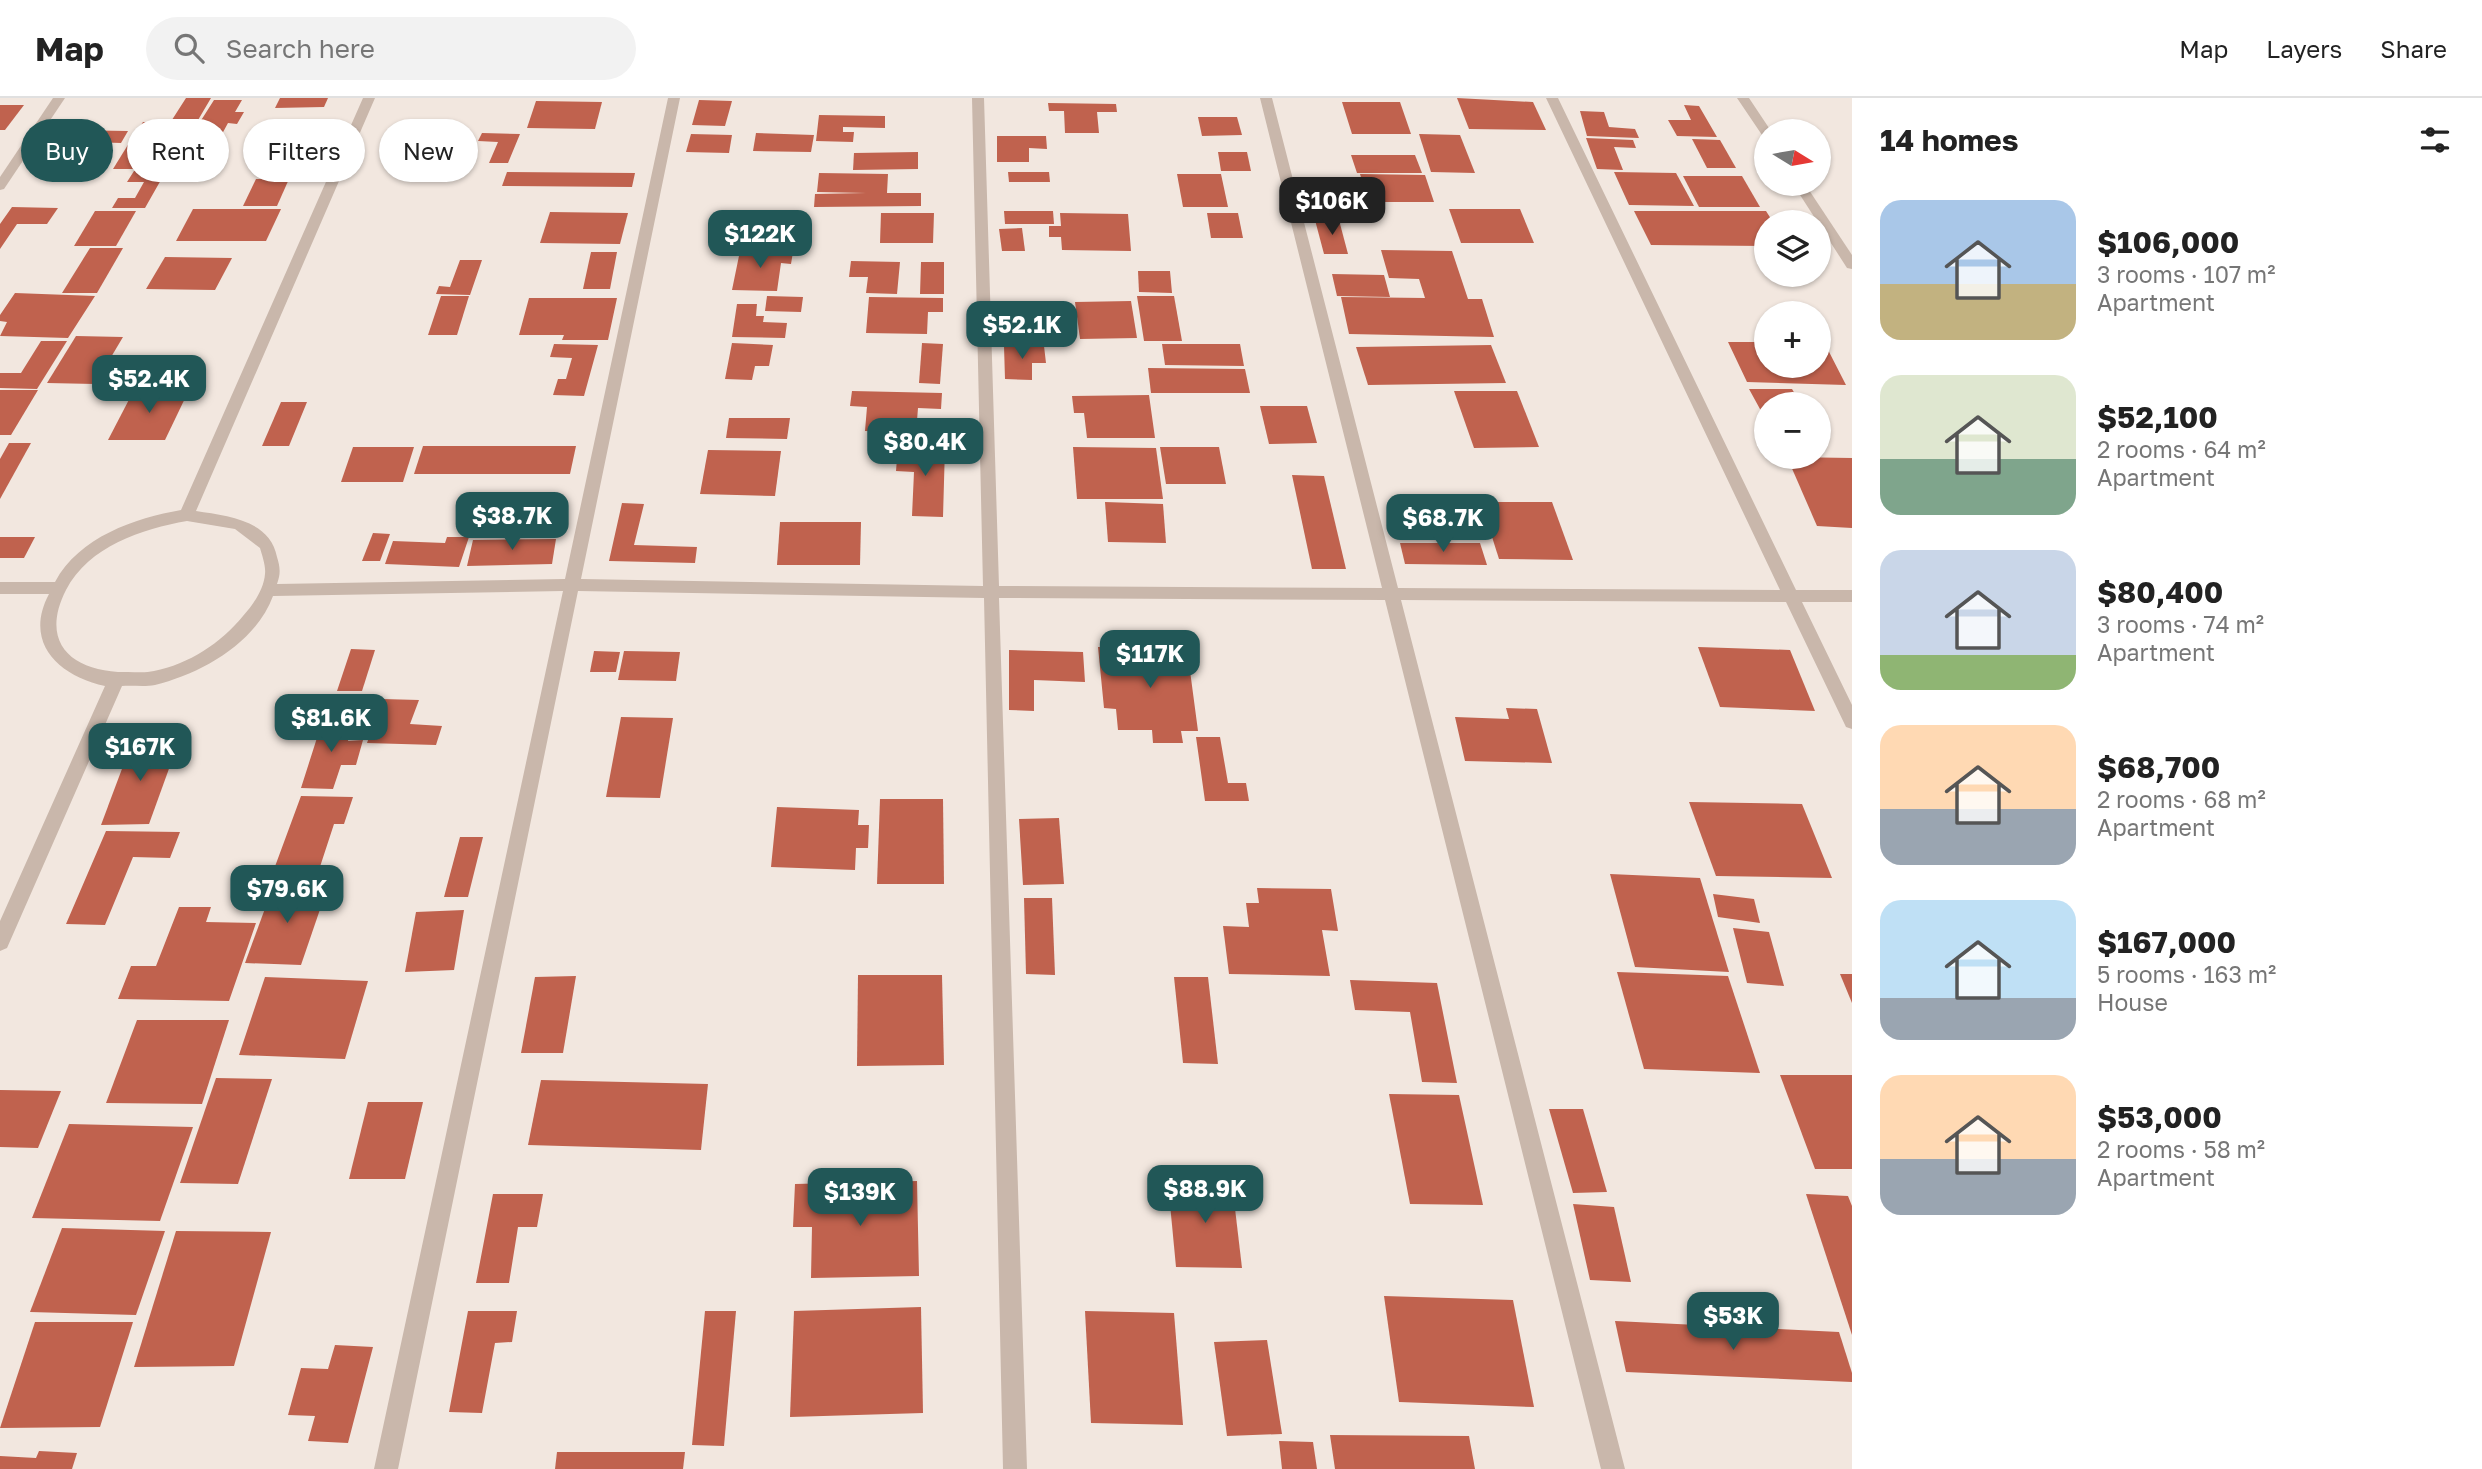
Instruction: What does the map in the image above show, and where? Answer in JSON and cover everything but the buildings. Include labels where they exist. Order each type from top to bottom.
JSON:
[{"type":"street","points":[[0,186],[59,98]]},
{"type":"street","points":[[187,515],[369,98]]},
{"type":"street","points":[[386,1469],[674,98]]},
{"type":"street","points":[[978,98],[1015,1469]]},
{"type":"street","points":[[1266,98],[1613,1469]]},
{"type":"street","points":[[1552,98],[1852,722]]},
{"type":"street","points":[[1743,98],[1757,119]]},
{"type":"street","points":[[1807,196],[1852,265]]},
{"type":"street","points":[[187,515],[232,520],[249,528],[262,539],[271,554],[274,571],[270,590],[261,609],[246,628],[226,646],[176,672],[116,681],[94,677],[71,666],[56,651],[48,632],[49,610],[58,588],[72,569],[113,537],[162,518],[187,515]]},
{"type":"street","points":[[270,590],[572,585],[991,593],[1852,596]]},
{"type":"street","points":[[0,588],[58,588]]},
{"type":"street","points":[[0,942],[116,681]]}]
